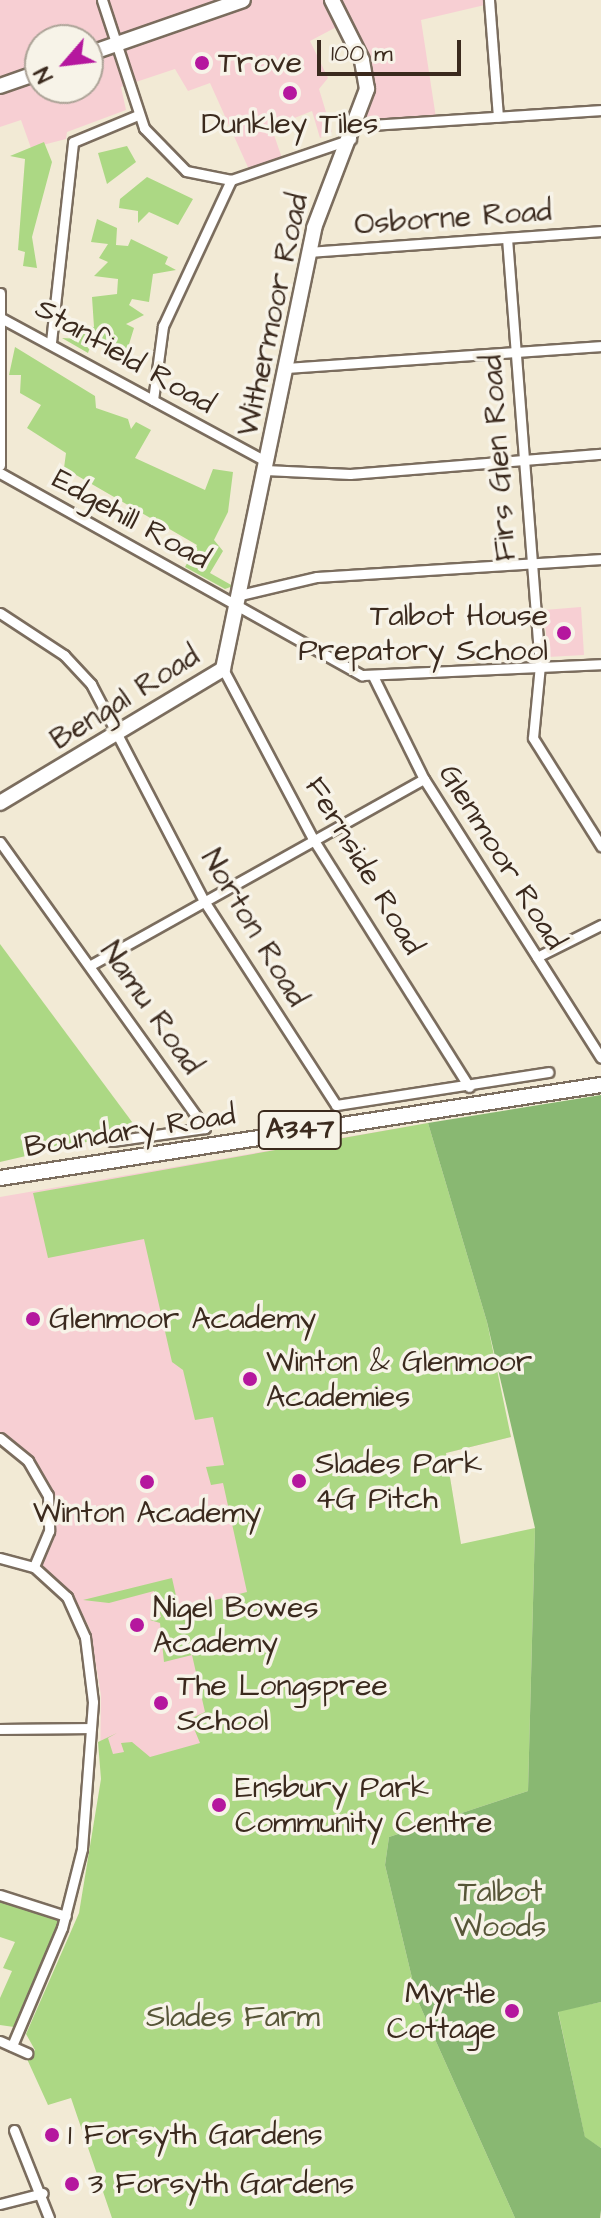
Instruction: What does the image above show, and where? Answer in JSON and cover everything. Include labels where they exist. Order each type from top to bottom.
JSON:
[{"type":"street","points":[[102,0],[112,45],[138,115],[173,163],[231,180],[353,133],[498,117],[601,110]]},
{"type":"street","points":[[104,48],[243,0]]},
{"type":"street","name":"Withermoor Road","points":[[239,601],[320,203],[353,133],[367,75],[332,0]]},
{"type":"street","points":[[489,0],[498,117]]},
{"type":"street","points":[[0,86],[24,78]]},
{"type":"street","points":[[51,342],[73,142],[138,115]]},
{"type":"street","points":[[153,400],[159,337],[231,180]]},
{"type":"street","name":"Osborne Road","points":[[309,252],[601,231]]},
{"type":"street","name":"Firs Glen Road","points":[[507,238],[540,665],[533,738],[601,846]]},
{"type":"street","points":[[0,293],[0,472]]},
{"type":"street","name":"Stanfield Road","points":[[1,318],[51,342],[285,476],[601,454]]},
{"type":"street","points":[[287,368],[601,346]]},
{"type":"street","name":"Edgehill Road","points":[[0,472],[373,676]]},
{"type":"street","points":[[239,601],[317,577],[601,559]]},
{"type":"street","name":"Bengal Road","points":[[0,803],[121,734],[223,669],[239,601]]},
{"type":"street","name":"Norton Road","points":[[0,613],[81,671],[121,734],[204,901],[336,1105],[469,1087],[548,1072]]},
{"type":"street","points":[[373,676],[601,664]]},
{"type":"street","name":"Fernside Road","points":[[223,669],[313,839],[469,1087]]},
{"type":"street","name":"Glenmoor Road","points":[[373,676],[424,779],[601,1058]]},
{"type":"street","points":[[91,965],[424,779]]},
{"type":"street","name":"Namu Road","points":[[0,842],[205,1128],[112,1141]]},
{"type":"street","points":[[537,957],[601,925]]},
{"type":"street","name":"Boundary Road","points":[[0,1178],[601,1085]]},
{"type":"street","points":[[0,1438],[36,1471],[51,1509],[34,1567]]},
{"type":"street","points":[[0,1558],[34,1567],[62,1590],[81,1621],[91,1728],[82,1849],[66,1916],[12,2046]]},
{"type":"street","points":[[0,1729],[91,1728]]},
{"type":"street","points":[[0,1895],[66,1916]]},
{"type":"street","points":[[0,2041],[27,2053]]},
{"type":"street","points":[[14,2130],[43,2193],[49,2218]]},
{"type":"street","points":[[0,2204],[43,2193]]},
{"type":"shaded area","points":[[0,0],[489,0],[489,4],[421,20],[436,118],[356,126],[367,89],[344,23],[310,41],[328,78],[319,89],[332,132],[320,138],[312,111],[287,121],[290,130],[274,135],[283,161],[251,174],[210,83],[188,91],[175,69],[121,87],[126,110],[67,132],[66,139],[31,148],[21,120],[0,127]]},
{"type":"shaded area","name":"Talbot House Prepatory School","points":[[581,607],[584,655],[548,657],[544,610]]},
{"type":"shaded area","name":"Winton & Glenmoor Academies","points":[[428,1123],[511,1437],[446,1453],[461,1545],[182,1608],[216,1744],[100,1768],[101,1695],[90,1629],[72,1594],[36,1563],[49,1531],[43,1482],[0,1438],[0,1197]]},
{"type":"green space","points":[[44,142],[52,162],[32,237],[37,268],[23,266],[25,252],[18,250],[25,159],[10,156]]},
{"type":"green space","points":[[127,146],[136,162],[107,184],[98,153]]},
{"type":"green space","points":[[147,177],[193,199],[178,225],[149,212],[138,223],[138,211],[119,208],[120,199]]},
{"type":"green space","points":[[97,219],[117,228],[116,245],[128,246],[131,239],[168,257],[165,264],[176,270],[153,274],[149,302],[132,299],[129,305],[144,315],[126,324],[134,328],[126,354],[93,338],[88,353],[62,338],[81,339],[81,326],[94,327],[92,297],[117,294],[118,279],[94,276],[108,262],[99,258],[108,244],[91,242]]},
{"type":"green space","points":[[15,347],[95,396],[96,408],[128,419],[131,429],[136,422],[151,430],[135,458],[205,490],[213,469],[233,472],[228,512],[214,540],[223,551],[210,573],[233,586],[225,589],[185,567],[197,545],[64,468],[66,453],[27,428],[41,405],[20,393],[21,375],[9,375]]},
{"type":"green space","points":[[0,944],[138,1130],[0,1162]]},
{"type":"green space","name":"Talbot Woods","points":[[601,1095],[601,2002],[558,2012],[585,2137],[601,2148],[601,2210],[600,2218],[515,2218],[417,1999],[385,1865],[389,1837],[528,1791],[535,1528],[487,1322],[428,1123]]},
{"type":"green space","name":"Slades Farm","points":[[428,1123],[487,1322],[511,1437],[446,1453],[461,1544],[535,1528],[528,1791],[389,1837],[385,1865],[417,1999],[515,2218],[112,2218],[71,2098],[48,2105],[27,2059],[35,2050],[26,2034],[79,1913],[101,1779],[98,1742],[117,1733],[108,1738],[113,1754],[124,1752],[121,1743],[132,1742],[150,1757],[200,1743],[190,1719],[205,1712],[192,1655],[164,1662],[160,1623],[150,1620],[161,1617],[154,1591],[109,1603],[83,1600],[172,1578],[179,1609],[247,1592],[223,1483],[211,1485],[206,1467],[224,1465],[213,1417],[195,1420],[183,1370],[172,1362],[144,1239],[48,1258],[33,1193]]},
{"type":"green space","points":[[0,1895],[66,1916],[21,2028],[0,2025],[0,1998],[12,1971],[3,1968],[15,1942],[0,1937]]},
{"type":"green space","points":[[601,2002],[601,2148],[585,2138],[558,2011]]},
{"type":"place","name":"Trove","points":[[202,63]]},
{"type":"place","name":"Dunkley Tiles","points":[[290,93]]},
{"type":"place","name":"Talbot House Prepatory School","points":[[564,633]]},
{"type":"place","name":"Glenmoor Academy","points":[[33,1319]]},
{"type":"place","name":"Winton & Glenmoor Academies","points":[[250,1379]]},
{"type":"place","name":"Slades Park 4G Pitch","points":[[299,1481]]},
{"type":"place","name":"Winton Academy","points":[[147,1482]]},
{"type":"place","name":"Nigel Bowes Academy","points":[[137,1625]]},
{"type":"place","name":"The Longspree School","points":[[161,1703]]},
{"type":"place","name":"Ensbury Park Community Centre","points":[[219,1805]]},
{"type":"place","name":"Myrtle Cottage","points":[[512,2011]]},
{"type":"place","name":"1 Forsyth Gardens","points":[[52,2135]]},
{"type":"place","name":"3 Forsyth Gardens","points":[[72,2184]]}]
